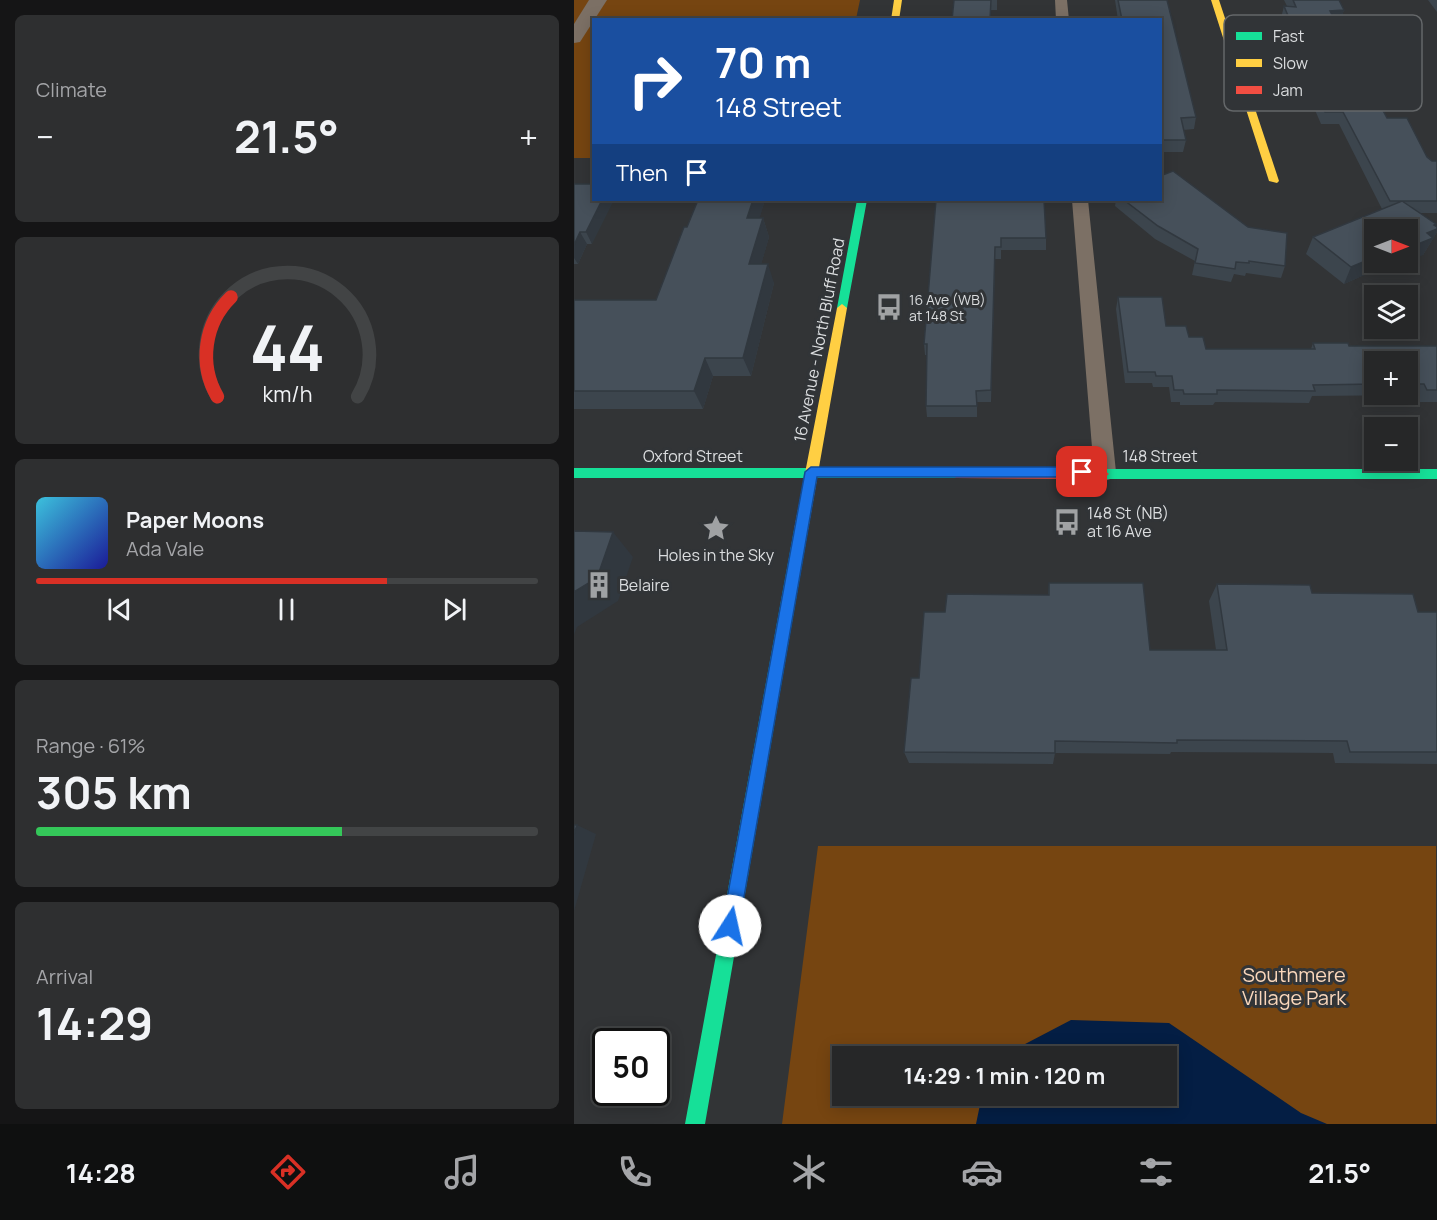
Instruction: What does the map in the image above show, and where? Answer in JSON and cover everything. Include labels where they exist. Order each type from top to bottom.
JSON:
[{"type":"main road","points":[[895,18],[898,0]]},
{"type":"main road","points":[[1215,0],[1224,28]]},
{"type":"main road","points":[[1251,111],[1274,181]]},
{"type":"main road","name":"16 Avenue - North Bluff Road","points":[[695,1124],[811,472],[862,201]]},
{"type":"main road","name":"148 Street","points":[[811,472],[1436,474]]},
{"type":"main road","name":"Oxford Street","points":[[574,473],[811,472]]},
{"type":"street","points":[[574,38],[598,0]]},
{"type":"lane","points":[[1061,0],[1063,18]]},
{"type":"lane","points":[[1080,201],[1105,472]]},
{"type":"green space","points":[[574,0],[860,0],[856,18],[592,18],[592,158],[574,158]]},
{"type":"green space","name":"Southmere Village Park","points":[[818,846],[1436,846],[1436,1124],[782,1124]]},
{"type":"water","points":[[1071,1020],[1169,1023],[1301,1113],[1327,1124],[976,1124],[980,1106],[1177,1106],[1177,1046],[1021,1046]]},
{"type":"building","points":[[954,0],[991,0],[990,18],[952,18]]},
{"type":"building","points":[[1118,0],[1167,0],[1196,117],[1181,118],[1186,140],[1162,140],[1162,18],[1122,18]]},
{"type":"building","points":[[1293,0],[1339,0],[1344,10],[1330,11],[1332,15],[1288,15],[1284,6],[1296,7]]},
{"type":"building","points":[[1383,111],[1387,118],[1407,118],[1427,157],[1432,161],[1437,161],[1437,201],[1390,201],[1343,112],[1325,112]]},
{"type":"building","points":[[1173,171],[1248,227],[1287,233],[1285,266],[1249,261],[1249,263],[1236,262],[1235,269],[1195,263],[1198,249],[1158,226],[1125,201],[1162,201],[1162,175]]},
{"type":"building","points":[[574,184],[592,184],[592,201],[602,201],[586,232],[580,232],[574,245]]},
{"type":"building","points":[[698,201],[753,201],[747,218],[763,218],[749,264],[768,264],[743,358],[705,358],[694,391],[574,391],[574,300],[656,300],[684,227],[687,227]]},
{"type":"building","points":[[936,201],[1044,201],[1046,238],[1001,238],[1001,247],[995,247],[991,390],[976,391],[977,406],[926,406],[927,344],[924,344]]},
{"type":"building","points":[[1402,201],[1436,224],[1434,225],[1437,227],[1427,233],[1433,238],[1418,244],[1418,219],[1364,219],[1364,262],[1351,267],[1313,237]]},
{"type":"building","points":[[1118,297],[1162,297],[1166,326],[1186,326],[1189,337],[1203,337],[1206,349],[1315,349],[1313,343],[1348,343],[1349,346],[1437,346],[1437,390],[1427,390],[1424,384],[1418,384],[1418,351],[1364,351],[1364,384],[1313,385],[1315,391],[1217,390],[1217,394],[1184,394],[1183,390],[1174,390],[1172,376],[1156,376],[1155,372],[1128,372]]},
{"type":"building","points":[[574,531],[613,532],[597,578],[574,592]]},
{"type":"building","points":[[1049,583],[1143,583],[1150,650],[1227,650],[1217,584],[1310,585],[1312,593],[1413,594],[1418,612],[1437,612],[1437,752],[1350,752],[1347,741],[1177,740],[1177,743],[1055,741],[1055,753],[904,752],[911,678],[919,678],[924,612],[945,612],[947,594],[1049,595]]},
{"type":"traffic: fast","points":[[842,308],[862,201]]},
{"type":"traffic: fast","points":[[574,473],[956,473]]},
{"type":"traffic: fast","points":[[1103,474],[1437,474]]},
{"type":"traffic: fast","points":[[695,1124],[801,530]]},
{"type":"traffic: slow","points":[[895,18],[898,0]]},
{"type":"traffic: slow","points":[[1215,0],[1224,28]]},
{"type":"traffic: slow","points":[[1251,111],[1274,181]]},
{"type":"traffic: slow","points":[[801,530],[842,308]]},
{"type":"traffic: jam","points":[[956,473],[1103,474]]},
{"type":"place","name":"16 Ave (WB) at 148 St","points":[[889,307]]},
{"type":"place","name":"148 St (NB) at 16 Ave","points":[[1067,522]]},
{"type":"place","name":"Holes in the Sky","points":[[716,528]]},
{"type":"place","name":"Belaire","points":[[599,585]]},
{"type":"route","points":[[730,926],[811,472],[1082,472]]}]
